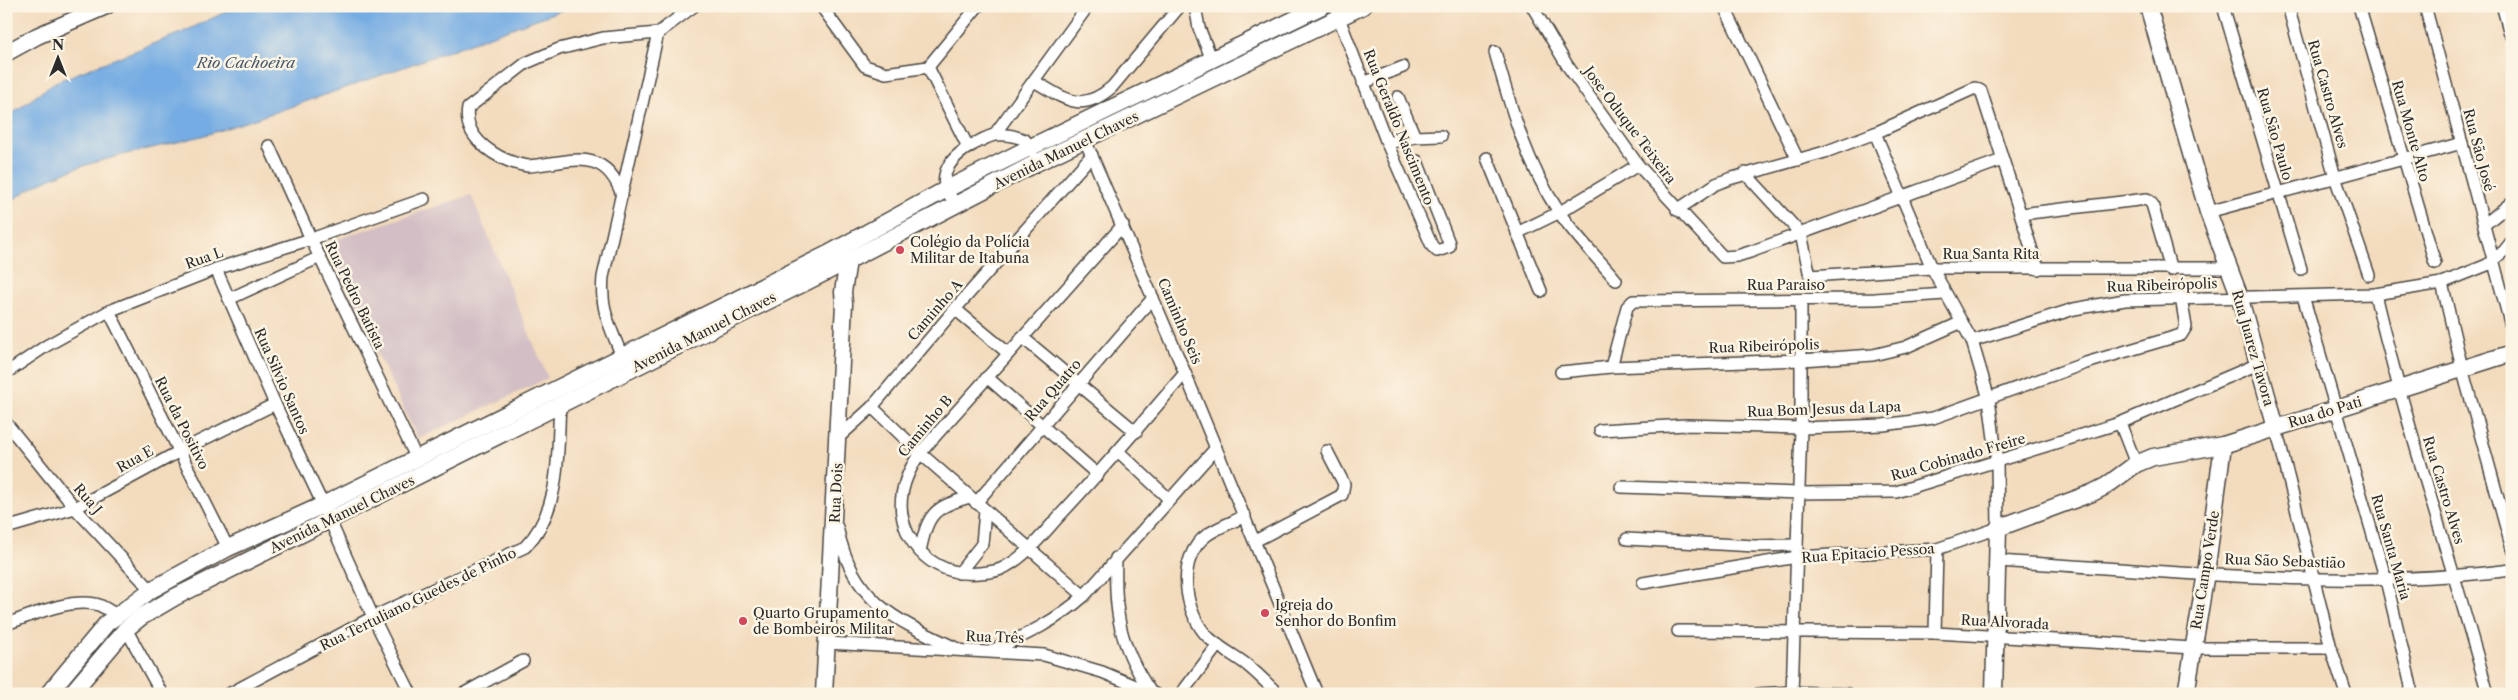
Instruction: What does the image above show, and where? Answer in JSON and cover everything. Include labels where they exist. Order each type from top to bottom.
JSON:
[{"type":"main road","points":[[6,53],[37,36],[106,6]]},
{"type":"main road","name":"Avenida Manuel Chaves","points":[[48,694],[116,615],[151,590],[228,548],[323,505],[416,457],[828,254],[945,190],[1031,147],[1322,6]]},
{"type":"main road","name":"Avenida Manuel Chaves","points":[[71,694],[126,629],[140,617],[175,597],[848,261],[1034,164],[1363,6]]},
{"type":"main road","name":"Rua Juarez Tavora","points":[[2148,6],[2208,212],[2238,295],[2276,428]]},
{"type":"main road","points":[[2505,6],[2512,32]]},
{"type":"main road","points":[[828,254],[828,271],[843,292]]},
{"type":"main road","name":"Rua Dois","points":[[824,694],[839,437],[843,292],[848,261]]},
{"type":"main road","name":"Rua do Pati","points":[[2136,464],[2153,457],[2223,445],[2512,353]]},
{"type":"main road","name":"Rua Campo Verde","points":[[2186,694],[2206,573],[2223,445]]},
{"type":"main road","name":"Rua Epitacio Pessoa","points":[[1998,528],[2092,493],[2106,486],[2136,464]]},
{"type":"main road","points":[[1994,694],[1998,528]]},
{"type":"street","points":[[622,194],[617,178],[608,168],[589,160],[528,166],[519,165],[497,155],[477,140],[469,122],[468,108],[526,63],[559,49],[602,38],[658,33],[694,6]]},
{"type":"street","points":[[821,6],[865,66],[886,73],[928,67],[978,6]]},
{"type":"street","points":[[957,204],[945,190],[944,178],[948,167],[968,148],[994,135],[1088,6]]},
{"type":"street","points":[[1034,81],[1068,101],[1089,102],[1102,96],[1112,87],[1180,6]]},
{"type":"street","points":[[1195,6],[1199,28],[1212,60]]},
{"type":"street","name":"Jose Oduque Teixeira","points":[[1532,6],[1567,65],[1638,165],[1716,253],[1722,257],[1737,256],[1801,234]]},
{"type":"street","points":[[1724,6],[1798,160]]},
{"type":"street","name":"Rua São Paulo","points":[[2223,6],[2276,192],[2301,269]]},
{"type":"street","name":"Rua Castro Alves","points":[[2288,6],[2335,177],[2369,275]]},
{"type":"street","name":"Rua Monte Alto","points":[[2359,6],[2435,263]]},
{"type":"street","name":"Rua São José","points":[[2425,6],[2512,330]]},
{"type":"street","name":"Rua Geraldo Nascimento","points":[[1339,18],[1387,143],[1432,246],[1440,251],[1447,248],[1449,243],[1417,161]]},
{"type":"street","points":[[622,356],[606,318],[602,296],[603,277],[658,33]]},
{"type":"street","points":[[1495,52],[1522,140],[1532,165],[1560,212],[1616,280]]},
{"type":"street","points":[[928,67],[968,148]]},
{"type":"street","points":[[1363,83],[1403,67]]},
{"type":"street","points":[[1677,210],[1716,184],[1745,173],[1798,160],[1876,133],[1975,88],[1981,92],[2038,269]]},
{"type":"street","points":[[1398,97],[1415,137]]},
{"type":"street","points":[[1876,133],[1935,273],[1972,341],[1989,399],[1997,462],[1998,528]]},
{"type":"street","points":[[994,135],[1014,136],[1025,140],[1031,147],[1034,164]]},
{"type":"street","points":[[1387,143],[1415,137],[1441,136]]},
{"type":"street","name":"Caminho Seis","points":[[1085,140],[1185,372],[1317,694]]},
{"type":"street","points":[[2208,212],[2462,143]]},
{"type":"street","name":"Rua Pedro Batista","points":[[270,146],[311,239],[416,457]]},
{"type":"street","name":"Caminho A","points":[[839,437],[872,407],[955,309],[1092,155]]},
{"type":"street","points":[[1486,158],[1541,291]]},
{"type":"street","points":[[1745,173],[1801,234],[2002,160]]},
{"type":"street","points":[[1517,233],[1560,212],[1638,165]]},
{"type":"street","name":"Rua L","points":[[6,373],[46,346],[109,311],[216,269],[311,239],[424,199]]},
{"type":"street","points":[[2021,214],[2147,199],[2152,204],[2171,270]]},
{"type":"street","points":[[2484,225],[2512,202]]},
{"type":"street","name":"Caminho B","points":[[1122,225],[920,453],[902,483],[902,505],[906,528],[920,551],[934,564],[959,574],[995,572],[1006,567],[1030,548],[1098,475],[1185,372]]},
{"type":"street","name":"Rua Santa Rita","points":[[1801,234],[1810,276],[2038,269],[2230,271]]},
{"type":"street","points":[[2493,256],[2512,242]]},
{"type":"street","name":"Rua Ribeirópolis","points":[[1972,341],[2098,303],[2238,295],[2374,294],[2442,283],[2493,256]]},
{"type":"street","points":[[229,299],[320,257]]},
{"type":"street","name":"Rua Silvio Santos","points":[[216,269],[275,404],[330,520],[373,618],[411,694]]},
{"type":"street","points":[[2442,283],[2462,368],[2512,549]]},
{"type":"street","name":"Rua Paraiso","points":[[1611,367],[1628,305],[1636,301],[1875,299],[1944,292]]},
{"type":"street","name":"Rua Castro Alves","points":[[2374,294],[2398,389],[2488,694]]},
{"type":"street","name":"Rua Santa Maria","points":[[2303,296],[2386,580],[2411,686],[2410,694]]},
{"type":"street","name":"Rua Bom Jesus da Lapa","points":[[1600,430],[1686,425],[1801,428],[1883,425],[1933,418],[2086,363],[2184,333],[2186,327],[2180,297]]},
{"type":"street","name":"Rua Quatro","points":[[973,500],[1153,298]]},
{"type":"street","points":[[1792,693],[1801,428],[1801,300]]},
{"type":"street","points":[[955,309],[1008,353]]},
{"type":"street","name":"Rua da Positivo","points":[[109,311],[228,548]]},
{"type":"street","name":"Rua Ribeirópolis","points":[[1561,372],[1611,367],[1802,360],[1888,352],[1906,347],[1962,322]]},
{"type":"street","points":[[1022,337],[1136,432]]},
{"type":"street","name":"Rua Cobinado Freire","points":[[1621,487],[1798,492],[1896,492],[2120,423],[2258,364]]},
{"type":"street","points":[[987,377],[1098,475]]},
{"type":"street","name":"Rua E","points":[[6,528],[75,508],[180,451],[275,404]]},
{"type":"street","name":"Rua Tertuliano Guedes de Pinho","points":[[229,694],[373,618],[525,547],[538,533],[547,517],[552,500],[560,404]]},
{"type":"street","points":[[872,407],[985,511],[1084,596]]},
{"type":"street","points":[[2120,423],[2136,464]]},
{"type":"street","name":"Rua J","points":[[6,424],[75,508],[151,590]]},
{"type":"street","name":"Rua Juarez Tavora","points":[[2276,428],[2331,648],[2346,694]]},
{"type":"street","points":[[989,652],[1038,630],[1062,615],[1084,596],[1216,448]]},
{"type":"street","points":[[1255,541],[1342,495],[1344,484],[1327,451]]},
{"type":"street","points":[[1119,452],[1169,499]]},
{"type":"street","points":[[920,551],[924,529],[934,512],[950,502],[973,500]]},
{"type":"street","points":[[959,574],[982,544],[985,511]]},
{"type":"street","points":[[834,514],[843,553],[866,593],[885,610],[912,628],[964,651]]},
{"type":"street","points":[[1245,516],[1207,535],[1191,556],[1188,569],[1189,603],[1197,623],[1209,638],[1248,666],[1278,694]]},
{"type":"street","name":"Rua Epitacio Pessoa","points":[[1643,583],[1797,551],[1937,549],[1998,528]]},
{"type":"street","points":[[1627,539],[1755,546],[1797,551]]},
{"type":"street","points":[[1935,633],[1937,549]]},
{"type":"street","points":[[1116,558],[1116,609],[1121,637],[1132,664],[1152,692]]},
{"type":"street","name":"Rua São Sebastião","points":[[1997,561],[2206,573],[2386,580],[2455,577],[2512,570]]},
{"type":"street","points":[[6,624],[47,610],[87,603],[97,604],[116,615]]},
{"type":"street","points":[[126,629],[162,694]]},
{"type":"street","name":"Rua Alvorada","points":[[1678,631],[1935,633],[2193,648],[2331,648]]},
{"type":"street","name":"Rua Três","points":[[828,643],[1053,657],[1152,692]]},
{"type":"street","points":[[1181,694],[1218,644]]},
{"type":"street","points":[[463,694],[523,661]]},
{"type":"street","points":[[1758,694],[1848,694]]},
{"type":"shaded area","points":[[471,195],[548,378],[418,439],[325,243]]},
{"type":"water","name":"Rio Cachoeira","points":[[238,6],[573,6],[348,87],[212,133],[77,168],[50,178],[6,206],[6,118],[55,82],[183,32]]},
{"type":"place","name":"Colégio da Polícia Militar de Itabuna","points":[[900,250]]},
{"type":"place","name":"Igreja do Senhor do Bonfim","points":[[1265,613]]},
{"type":"place","name":"Quarto Grupamento de Bombeiros Militar","points":[[743,621]]}]
